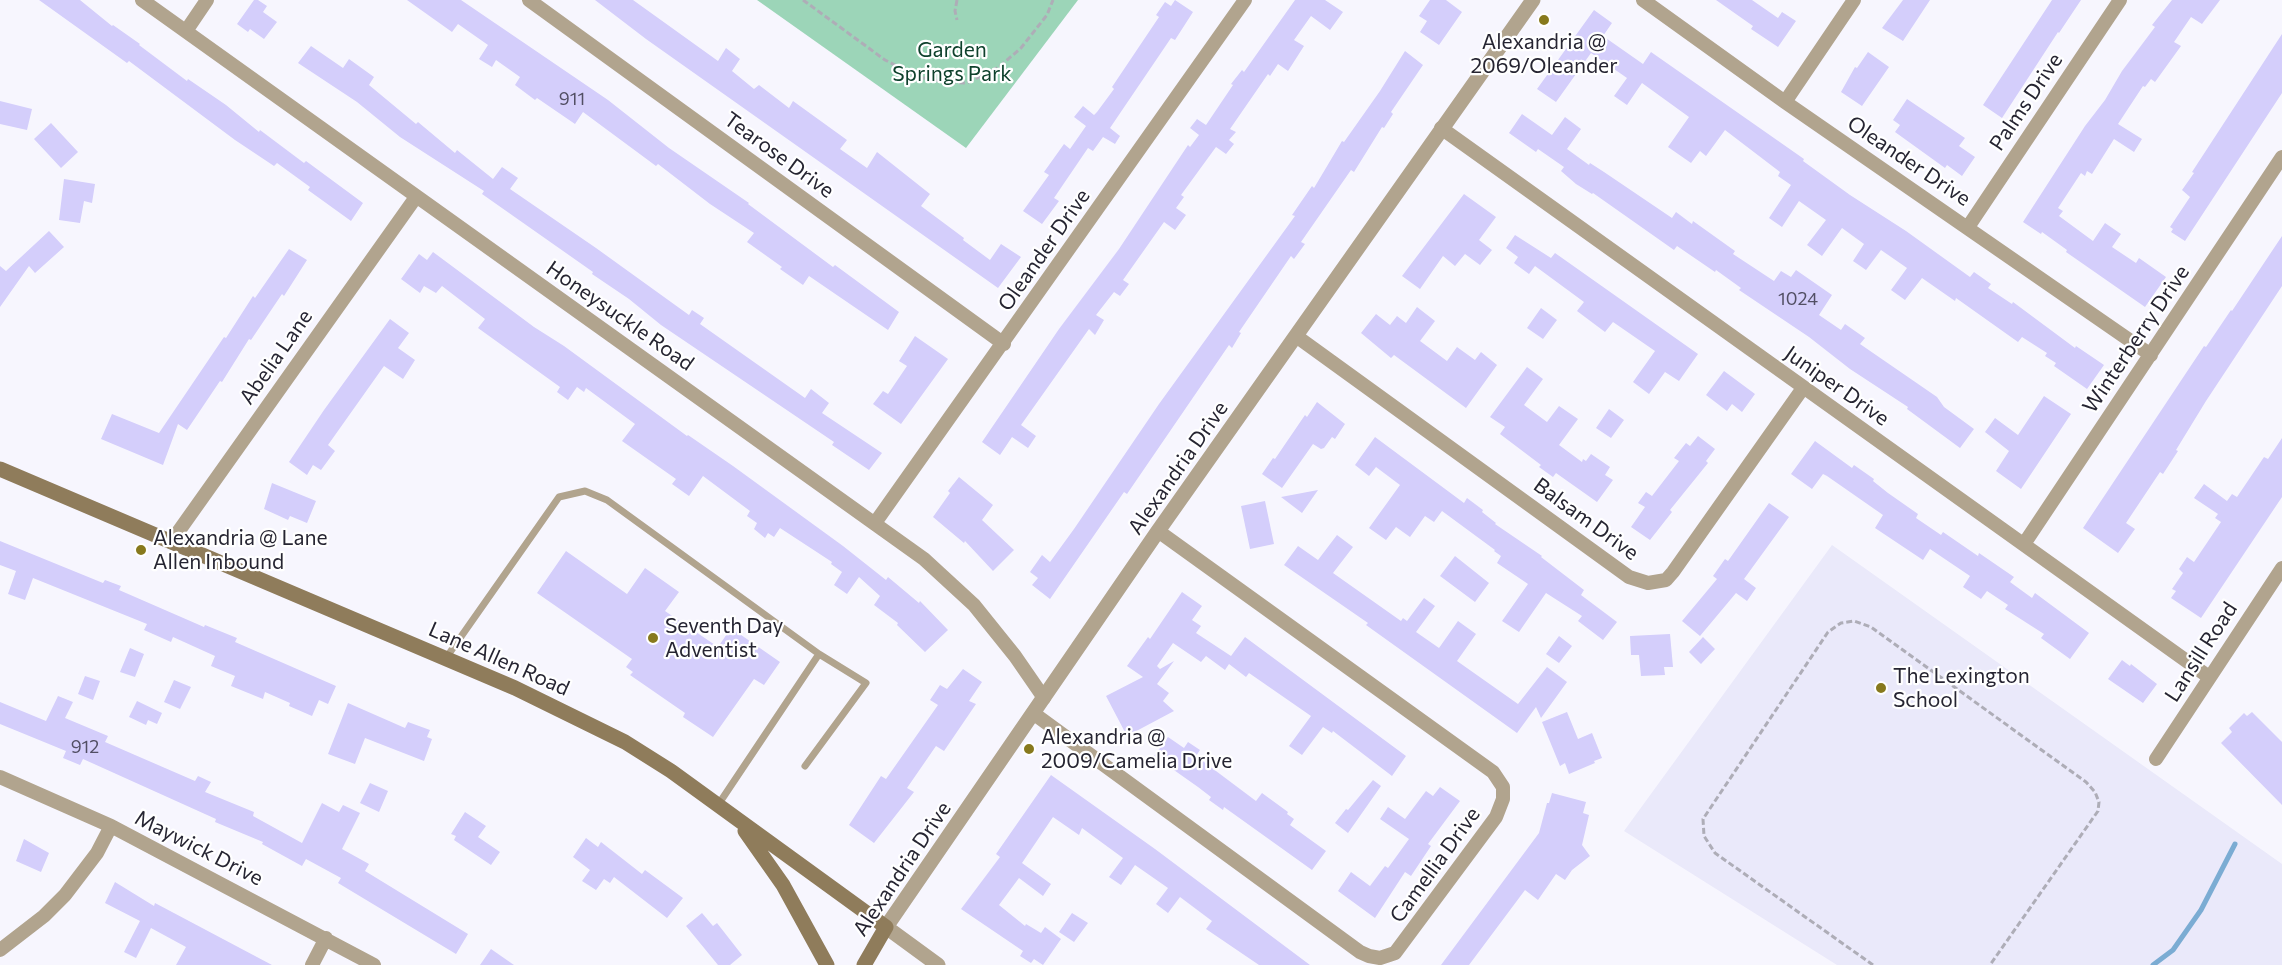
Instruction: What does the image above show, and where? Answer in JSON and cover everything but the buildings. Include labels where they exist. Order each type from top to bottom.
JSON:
[{"type":"main road","name":"Lane Allen Road","points":[[0,470],[447,658],[602,729],[640,751],[886,927]]},
{"type":"main road","points":[[736,819],[783,885],[826,965]]},
{"type":"main road","name":"Alexandria Drive","points":[[864,965],[886,927]]},
{"type":"street","name":"Honeysuckle Road","points":[[142,0],[924,559],[974,605],[1015,656],[1044,698]]},
{"type":"street","points":[[186,31],[207,0]]},
{"type":"street","name":"Tearose Drive","points":[[529,0],[1004,344]]},
{"type":"street","name":"Oleander Drive","points":[[875,523],[1004,344],[1245,0]]},
{"type":"street","name":"Alexandria Drive","points":[[886,927],[1158,531],[1533,0]]},
{"type":"street","name":"Oleander Drive","points":[[1643,0],[1785,102],[2151,355]]},
{"type":"street","points":[[1785,102],[1854,0]]},
{"type":"street","name":"Palms Drive","points":[[1968,227],[2120,0]]},
{"type":"street","name":"Juniper Drive","points":[[1441,128],[2209,677]]},
{"type":"street","name":"Winterberry Drive","points":[[2024,544],[2282,157]]},
{"type":"street","name":"Abelia Lane","points":[[171,542],[416,197]]},
{"type":"street","name":"Balsam Drive","points":[[1296,336],[1629,577],[1648,584],[1666,580],[1673,572],[1803,388]]},
{"type":"street","name":"Camellia Drive","points":[[1033,713],[1360,952],[1369,956],[1380,958],[1395,953],[1496,817],[1503,799],[1503,787],[1493,772],[1158,531]]},
{"type":"street","name":"Lansill Road","points":[[2156,759],[2282,568]]},
{"type":"street","name":"Maywick Drive","points":[[0,777],[111,826],[374,965]]},
{"type":"street","points":[[0,950],[44,916],[65,895],[97,853],[111,826]]},
{"type":"street","name":"Lane Allen Road","points":[[886,927],[938,965]]},
{"type":"street","points":[[312,965],[326,938]]},
{"type":"lane","points":[[447,658],[559,497],[585,491],[607,500],[819,654],[866,683],[805,766]]},
{"type":"lane","points":[[718,806],[819,654]]},
{"type":"path","points":[[803,0],[885,60],[919,77],[967,83],[999,67],[1021,48],[1047,15],[1053,0]]},
{"type":"path","points":[[957,0],[955,11],[957,20]]},
{"type":"path","points":[[1873,965],[1715,853],[1704,836],[1703,819],[1828,632],[1841,623],[1854,621],[1871,627],[1881,634],[2086,782],[2095,792],[2098,811],[1990,965]]},
{"type":"shaded area","name":"The Lexington School","points":[[1832,545],[2282,864],[2282,965],[1837,965],[1624,831]]},
{"type":"green space","name":"Garden Springs Park","points":[[757,0],[1078,0],[966,148]]},
{"type":"waterway","points":[[2153,965],[2173,950],[2201,910],[2235,844]]},
{"type":"place","name":"Alexandria @ 2069/Oleander","points":[[1544,20]]},
{"type":"place","name":"Alexandria @ Lane Allen Inbound","points":[[141,550]]},
{"type":"place","name":"Seventh Day Adventist","points":[[653,638]]},
{"type":"place","name":"The Lexington School","points":[[1881,688]]},
{"type":"place","name":"Alexandria @ 2009/Camelia Drive","points":[[1029,749]]}]
